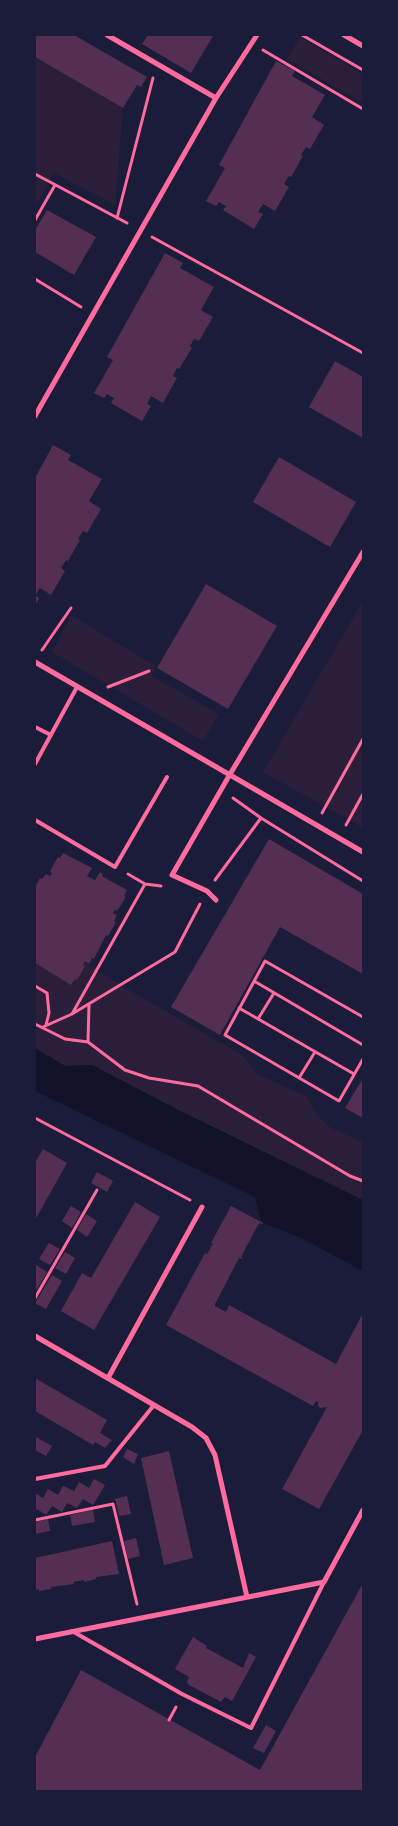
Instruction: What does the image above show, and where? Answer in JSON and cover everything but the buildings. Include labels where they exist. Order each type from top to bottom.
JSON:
[{"type":"street","points":[[106,35],[216,98]]},
{"type":"street","points":[[35,416],[216,98],[257,35]]},
{"type":"street","points":[[344,35],[363,46]]},
{"type":"street","points":[[216,900],[207,891],[172,875],[363,552]]},
{"type":"street","points":[[35,662],[363,852]]},
{"type":"street","points":[[108,1378],[202,1206]]},
{"type":"street","points":[[35,1336],[199,1432],[212,1446],[247,1597]]},
{"type":"street","points":[[35,1638],[324,1582],[363,1510]]},
{"type":"lane","points":[[35,764],[77,687]]},
{"type":"lane","points":[[35,727],[50,735]]},
{"type":"lane","points":[[35,821],[115,867],[167,778]]},
{"type":"lane","points":[[35,1479],[105,1466],[154,1405]]},
{"type":"lane","points":[[72,1631],[182,1694],[251,1728],[324,1582]]},
{"type":"path","points":[[302,35],[363,70]]},
{"type":"path","points":[[252,43],[363,109]]},
{"type":"path","points":[[117,218],[156,64]]},
{"type":"path","points":[[35,174],[363,353]]},
{"type":"path","points":[[35,220],[55,185]]},
{"type":"path","points":[[35,279],[93,315]]},
{"type":"path","points":[[40,654],[71,608]]},
{"type":"path","points":[[89,694],[149,671]]},
{"type":"path","points":[[315,825],[363,739]]},
{"type":"path","points":[[221,790],[261,818],[363,881]]},
{"type":"path","points":[[339,838],[363,794]]},
{"type":"path","points":[[44,1026],[72,1014],[174,952],[207,891],[261,818]]},
{"type":"path","points":[[72,1014],[145,884]]},
{"type":"path","points":[[363,1016],[265,961],[225,1035],[339,1100],[363,1059]]},
{"type":"path","points":[[254,981],[363,1044]]},
{"type":"path","points":[[35,986],[46,993],[50,1013],[44,1026]]},
{"type":"path","points":[[258,1019],[274,993]]},
{"type":"path","points":[[88,1042],[89,1004]]},
{"type":"path","points":[[239,1008],[354,1074]]},
{"type":"path","points":[[35,1024],[44,1026],[65,1039],[88,1042],[125,1070],[150,1078],[198,1086],[350,1176],[363,1181]]},
{"type":"path","points":[[299,1078],[315,1052]]},
{"type":"path","points":[[35,1118],[202,1206]]},
{"type":"path","points":[[35,1298],[97,1190]]},
{"type":"path","points":[[35,1520],[113,1504],[140,1618]]},
{"type":"shaded area","points":[[300,37],[363,74],[363,103],[287,59]]},
{"type":"shaded area","points":[[35,57],[123,108],[115,205],[54,173],[35,207]]},
{"type":"shaded area","points":[[363,601],[363,828],[263,772]]},
{"type":"shaded area","points":[[71,615],[155,666],[152,676],[219,714],[203,741],[52,652]]},
{"type":"shaded area","points":[[85,962],[134,993],[242,1055],[257,1074],[306,1096],[317,1115],[331,1128],[363,1142],[363,1200],[180,1111],[92,1065],[65,1066],[35,1048],[35,963],[72,984]]},
{"type":"shaded area","points":[[35,1048],[65,1066],[92,1065],[180,1111],[363,1200],[363,1271],[301,1238],[261,1222],[255,1197],[35,1091]]}]
